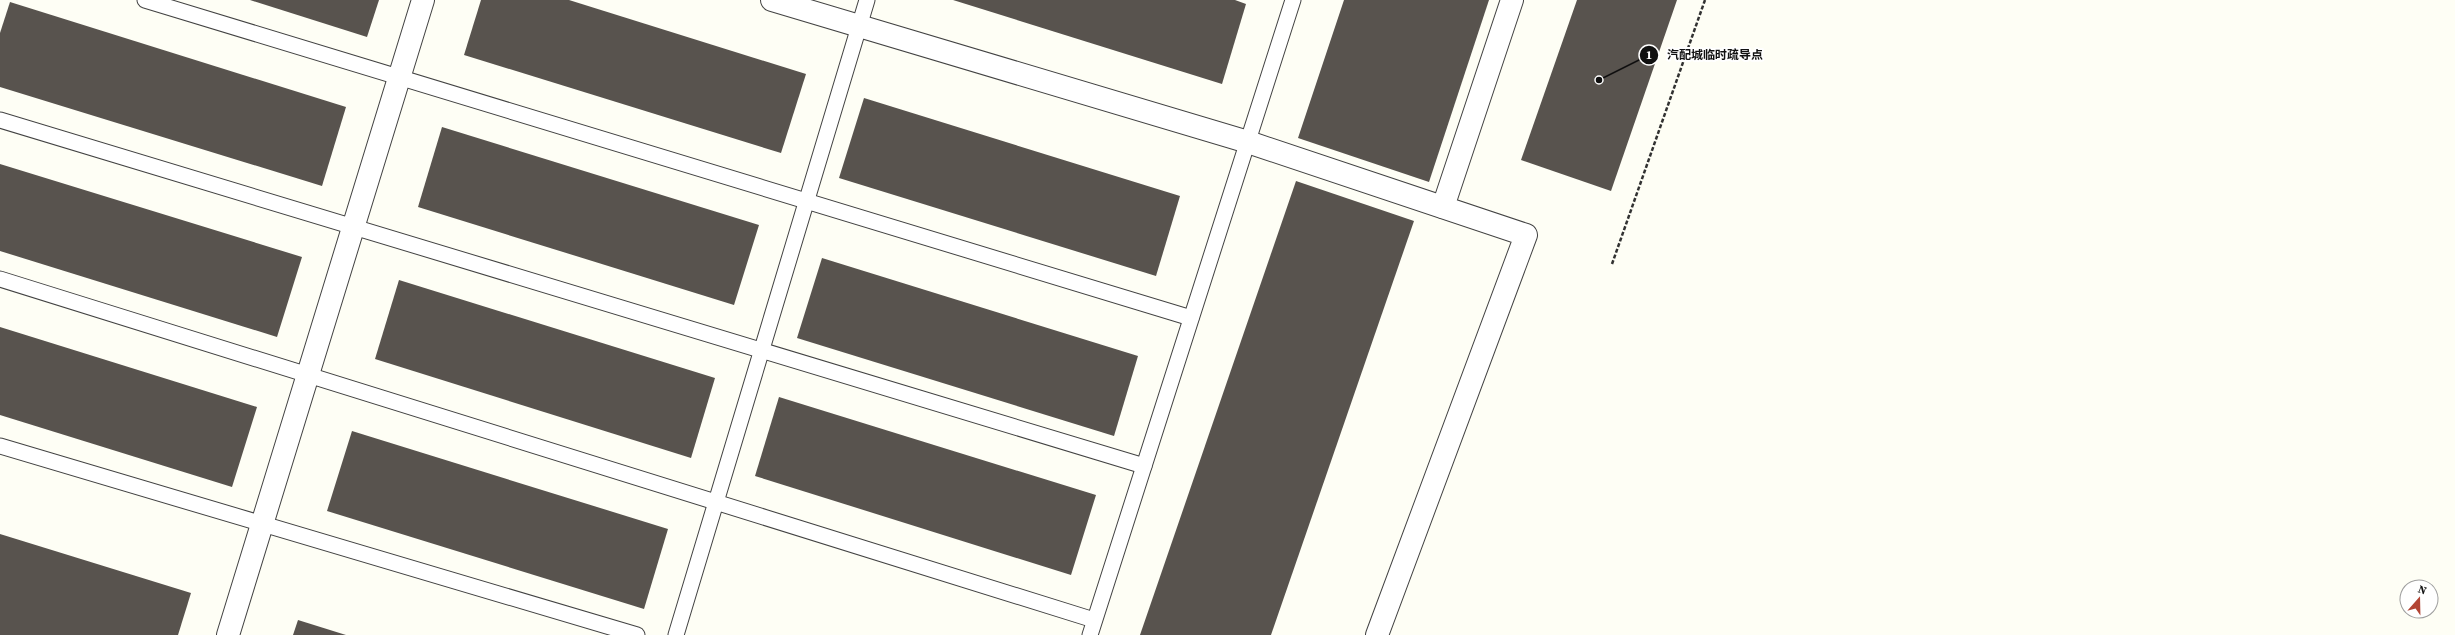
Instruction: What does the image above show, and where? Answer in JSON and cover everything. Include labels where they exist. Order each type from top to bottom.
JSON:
[{"type":"street","points":[[228,635],[423,0]]},
{"type":"street","points":[[772,0],[1248,142],[1526,235],[1377,635]]},
{"type":"street","points":[[1443,207],[1512,0]]},
{"type":"lane","points":[[145,0],[1191,318]]},
{"type":"lane","points":[[676,635],[867,0]]},
{"type":"lane","points":[[1090,635],[1293,0]]},
{"type":"lane","points":[[0,120],[1144,466]]},
{"type":"lane","points":[[0,279],[1094,620]]},
{"type":"lane","points":[[0,446],[637,635]]},
{"type":"path","points":[[1612,264],[1705,0]]},
{"type":"building","points":[[250,0],[379,0],[367,37]]},
{"type":"building","points":[[481,0],[569,0],[806,74],[781,153],[464,55]]},
{"type":"building","points":[[953,0],[1235,0],[1246,4],[1222,84]]},
{"type":"building","points":[[1344,0],[1489,0],[1429,182],[1298,138]]},
{"type":"building","points":[[1577,0],[1677,0],[1611,191],[1521,160]]},
{"type":"building","points":[[10,2],[346,107],[322,186],[0,87],[0,33]]},
{"type":"building","points":[[864,98],[1180,196],[1156,276],[839,178]]},
{"type":"building","points":[[442,127],[759,225],[734,305],[418,207]]},
{"type":"building","points":[[0,164],[302,257],[277,337],[0,251]]},
{"type":"building","points":[[1296,181],[1414,221],[1271,635],[1140,635]]},
{"type":"building","points":[[822,258],[1138,356],[1114,436],[797,338]]},
{"type":"building","points":[[399,280],[715,378],[691,458],[375,359]]},
{"type":"building","points":[[0,327],[257,407],[232,487],[0,415]]},
{"type":"building","points":[[779,397],[1096,495],[1071,575],[755,476]]},
{"type":"building","points":[[352,431],[668,529],[644,609],[327,511]]},
{"type":"building","points":[[0,534],[191,593],[178,635],[0,635]]},
{"type":"building","points":[[298,620],[346,635],[293,635]]},
{"type":"place","name":"汽配城临时疏导点","points":[[1599,80]]}]
